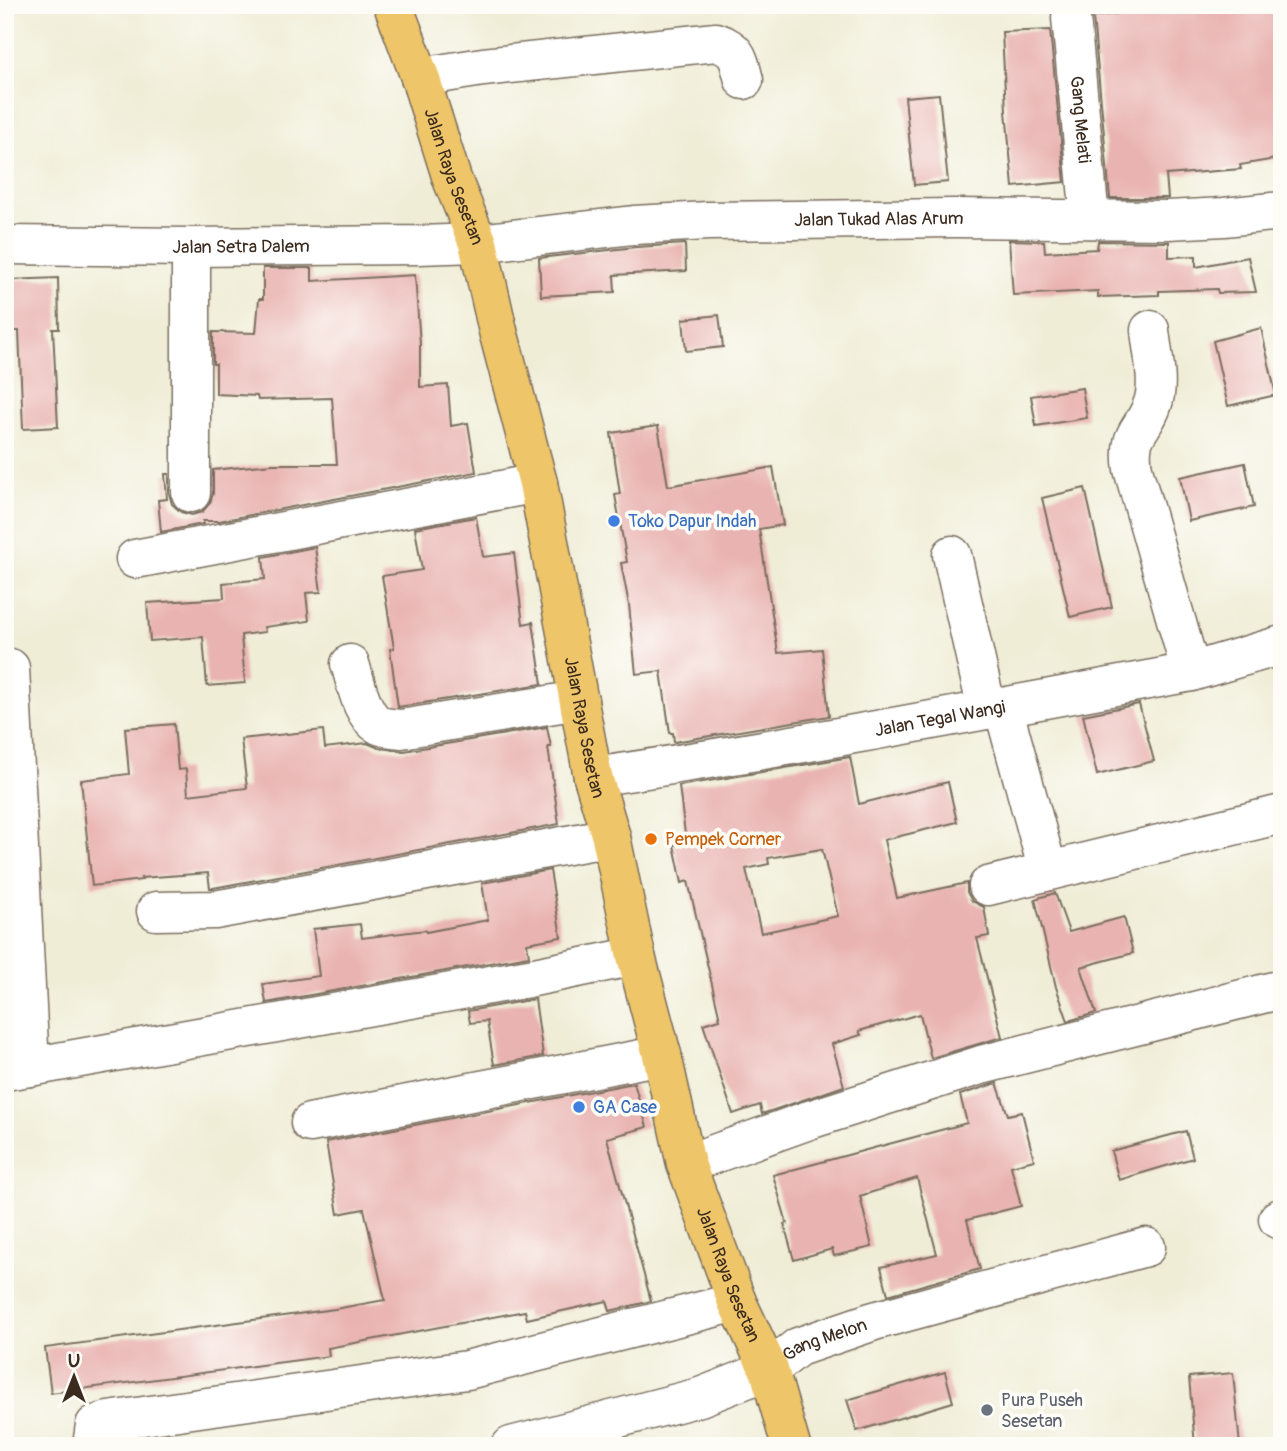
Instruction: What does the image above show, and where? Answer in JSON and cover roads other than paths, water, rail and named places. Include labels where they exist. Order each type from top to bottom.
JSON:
[{"type":"main road","name":"Jalan Raya Sesetan","points":[[393,5],[452,179],[478,243],[538,483],[593,777],[611,837],[636,956],[662,1055],[686,1164],[737,1303],[769,1370],[791,1446]]},
{"type":"street","name":"Gang Melati","points":[[1071,18],[1090,219]]},
{"type":"street","points":[[419,77],[483,67],[716,42],[730,47],[737,55],[744,80]]},
{"type":"street","name":"Jalan Tukad Alas Arum","points":[[478,243],[634,225],[708,221],[1168,220],[1282,211]]},
{"type":"street","name":"Jalan Setra Dalem","points":[[5,245],[191,247],[478,243]]},
{"type":"street","points":[[191,247],[191,493]]},
{"type":"street","points":[[1150,330],[1156,389],[1154,401],[1133,436],[1130,452],[1191,672]]},
{"type":"street","points":[[135,559],[538,483]]},
{"type":"street","points":[[952,555],[995,709],[1048,871]]},
{"type":"street","name":"Jalan Tegal Wangi","points":[[593,777],[722,758],[1191,672],[1282,645]]},
{"type":"street","points":[[350,664],[366,711],[379,726],[401,729],[579,700]]},
{"type":"street","points":[[10,668],[18,1069],[529,978],[636,956]]},
{"type":"street","points":[[988,886],[1282,814]]},
{"type":"street","points":[[156,911],[215,910],[611,837]]},
{"type":"street","points":[[686,1164],[809,1120],[981,1065],[1282,989]]},
{"type":"street","points":[[310,1123],[662,1055]]},
{"type":"street","name":"Gang Melon","points":[[511,1446],[700,1397],[769,1370],[798,1347],[874,1321],[1146,1247]]},
{"type":"street","points":[[92,1446],[95,1425],[108,1421],[467,1370],[737,1303]]},
{"type":"place","name":"Toko Dapur Indah","points":[[614,521]]},
{"type":"place","name":"Pempek Corner","points":[[651,839]]},
{"type":"place","name":"GA Case","points":[[579,1107]]},
{"type":"place","name":"Pura Puseh Sesetan","points":[[987,1410]]}]
